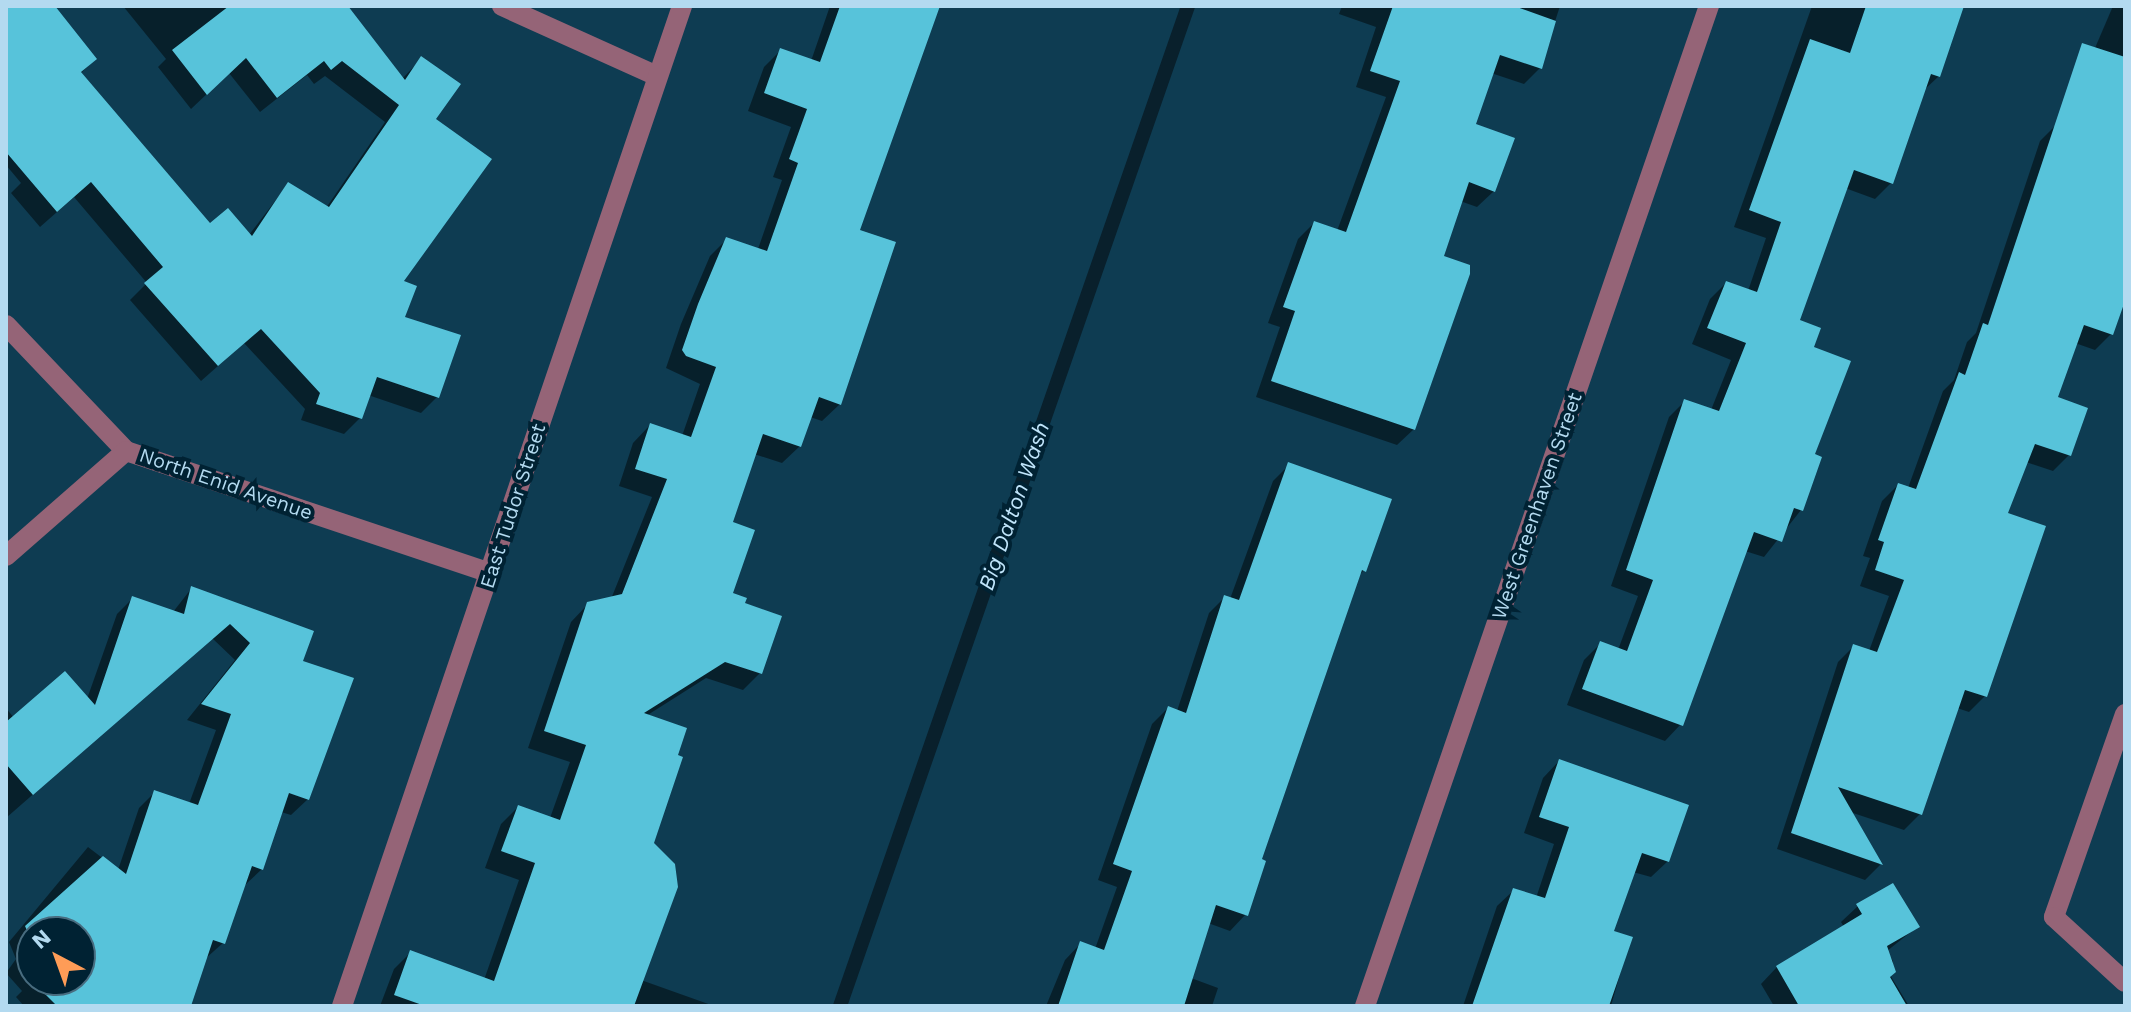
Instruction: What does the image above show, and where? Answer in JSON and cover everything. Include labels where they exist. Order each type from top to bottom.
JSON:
[{"type":"street","points":[[502,6],[655,75]]},
{"type":"street","name":"East Tudor Street","points":[[342,1006],[491,573],[655,75],[682,6]]},
{"type":"street","name":"West Greenhaven Street","points":[[1365,1006],[1709,6]]},
{"type":"street","name":"North Enid Avenue","points":[[6,325],[126,451],[491,573]]},
{"type":"street","points":[[6,556],[126,451]]},
{"type":"street","points":[[2125,714],[2054,917],[2125,982]]},
{"type":"building","points":[[6,6],[55,6],[97,59],[81,72],[210,223],[228,208],[252,236],[288,182],[329,207],[399,105],[342,61],[331,70],[324,61],[277,98],[246,58],[207,95],[172,50],[229,6],[348,6],[405,80],[421,56],[461,84],[436,119],[492,159],[404,281],[417,286],[405,317],[461,335],[439,398],[377,377],[362,419],[316,404],[320,393],[261,329],[218,366],[144,283],[163,267],[91,182],[57,212],[6,152]]},
{"type":"building","points":[[840,6],[940,6],[860,230],[896,242],[841,405],[819,397],[801,447],[763,434],[733,522],[755,530],[733,593],[747,598],[745,603],[782,616],[762,674],[725,662],[644,713],[687,728],[678,755],[683,757],[654,843],[675,864],[678,887],[634,1006],[425,1006],[394,995],[410,950],[494,981],[535,863],[501,851],[518,805],[560,820],[586,745],[544,731],[587,602],[622,594],[667,479],[635,469],[650,423],[691,437],[716,367],[686,356],[682,350],[698,304],[726,237],[767,251],[798,163],[789,159],[807,109],[764,93],[780,48],[820,62]]},
{"type":"building","points":[[1393,6],[1514,6],[1556,21],[1542,69],[1500,55],[1476,124],[1515,138],[1495,192],[1469,182],[1444,256],[1470,265],[1470,274],[1415,430],[1271,381],[1295,311],[1283,307],[1314,221],[1346,232],[1400,81],[1370,71]]},
{"type":"building","points":[[1866,6],[1964,6],[1940,77],[1931,74],[1893,184],[1854,170],[1800,320],[1821,328],[1814,347],[1851,361],[1815,454],[1822,457],[1803,511],[1794,508],[1782,542],[1754,532],[1683,726],[1582,689],[1600,641],[1627,651],[1653,580],[1626,570],[1684,399],[1719,411],[1746,343],[1707,328],[1726,281],[1757,292],[1781,222],[1749,210],[1810,39],[1850,53]]},
{"type":"building","points":[[2082,43],[2125,57],[2125,301],[2113,335],[2084,325],[2058,397],[2088,408],[2071,456],[2035,444],[2008,513],[2046,526],[1987,697],[1965,690],[1922,815],[1838,787],[1883,865],[1791,833],[1853,644],[1877,652],[1904,580],[1875,570],[1884,542],[1878,540],[1898,483],[1916,489],[1959,372],[1965,375],[1983,323],[1988,325]]},
{"type":"building","points":[[1288,462],[1392,499],[1366,572],[1362,570],[1262,859],[1266,861],[1248,916],[1216,905],[1184,1006],[1058,1006],[1080,941],[1104,950],[1132,871],[1113,864],[1168,706],[1186,713],[1224,595],[1239,600]]},
{"type":"building","points":[[191,586],[314,631],[303,661],[354,678],[309,800],[289,793],[263,870],[252,866],[225,944],[213,940],[191,1006],[57,1006],[47,996],[96,996],[96,916],[36,916],[103,856],[126,874],[154,790],[198,805],[231,714],[201,704],[250,643],[230,624],[33,795],[6,764],[6,722],[65,671],[95,705],[132,596],[184,614]]},
{"type":"building","points":[[1559,759],[1689,805],[1669,862],[1642,853],[1614,931],[1633,937],[1609,1006],[1472,1006],[1513,888],[1545,898],[1569,827],[1539,817]]},
{"type":"building","points":[[1893,883],[1920,927],[1887,946],[1896,972],[1890,977],[1907,1006],[1799,1006],[1776,966],[1862,914],[1856,904]]},
{"type":"waterway","name":"Big Dalton Wash","points":[[840,1006],[1188,6]]}]
